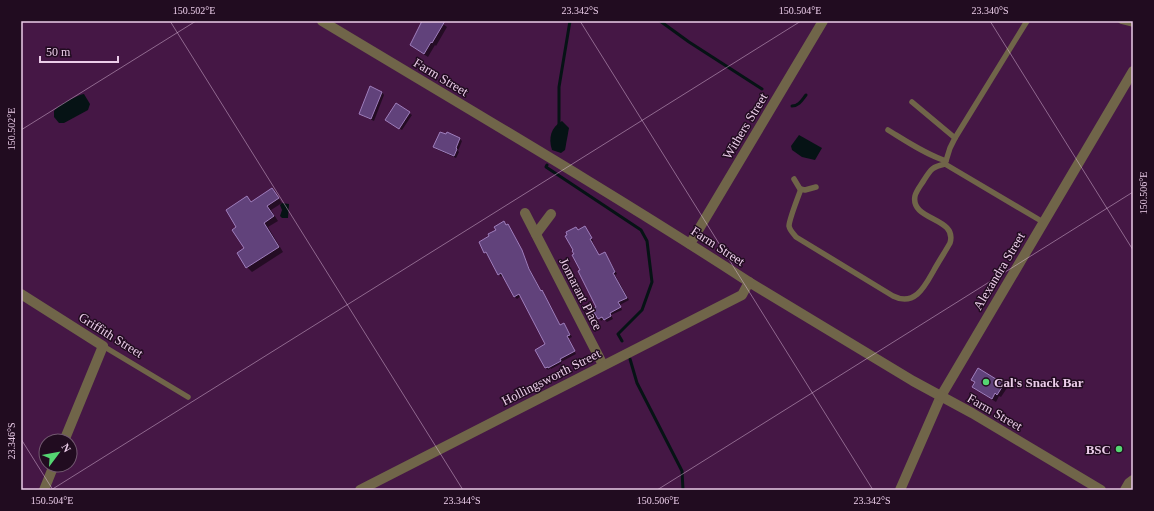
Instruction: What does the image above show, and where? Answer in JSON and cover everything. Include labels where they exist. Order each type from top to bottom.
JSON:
[{"type":"street","name":"Farm Street","points":[[322,21],[470,109],[690,244],[749,282],[913,381],[1098,489]]},
{"type":"street","name":"Withers Street","points":[[690,244],[823,21]]},
{"type":"street","name":"Alexandra Street","points":[[900,490],[941,396],[1133,71]]},
{"type":"street","name":"Jomarant Place","points":[[525,213],[603,365]]},
{"type":"street","points":[[536,234],[551,214]]},
{"type":"street","name":"Hollingsworth Street","points":[[360,490],[742,295],[749,282]]},
{"type":"street","name":"Griffith Street","points":[[21,294],[104,346]]},
{"type":"street","points":[[67,433],[104,346]]},
{"type":"street","points":[[44,490],[51,473]]},
{"type":"street","points":[[1125,490],[1129,483],[1133,480]]},
{"type":"lane","points":[[801,189],[789,226],[796,238],[900,300],[915,296],[923,290],[952,238],[945,226],[919,210],[914,202],[915,194],[930,171],[936,166],[945,162],[955,138],[1027,21]]},
{"type":"lane","points":[[1121,21],[1133,24]]},
{"type":"lane","points":[[912,102],[955,138]]},
{"type":"lane","points":[[888,130],[945,162],[1043,222]]},
{"type":"lane","points":[[794,179],[801,189]]},
{"type":"lane","points":[[801,189],[805,190],[816,187]]},
{"type":"lane","name":"Griffith Street","points":[[104,346],[188,397]]},
{"type":"shaded area","points":[[84,94],[90,104],[88,110],[64,123],[59,123],[54,117],[54,111],[59,106],[77,96]]},
{"type":"shaded area","points":[[562,121],[569,128],[565,150],[561,153],[552,150],[550,141],[551,133],[555,126]]},
{"type":"shaded area","points":[[799,135],[822,148],[815,160],[802,157],[792,150],[791,146]]},
{"type":"shaded area","points":[[282,203],[289,204],[288,218],[282,218],[280,216],[282,210],[280,205]]},
{"type":"building","points":[[422,21],[445,21],[424,54],[410,45]]},
{"type":"building","points":[[370,86],[382,92],[371,119],[359,114]]},
{"type":"building","points":[[396,103],[410,112],[399,129],[385,120]]},
{"type":"building","points":[[440,132],[446,134],[447,132],[460,138],[454,156],[433,147]]},
{"type":"building","points":[[272,188],[279,198],[267,206],[274,216],[264,223],[279,247],[246,268],[237,253],[244,248],[232,230],[236,227],[226,210],[247,196],[251,202]]},
{"type":"building","points":[[504,221],[506,225],[508,224],[522,250],[529,269],[541,291],[542,290],[560,325],[564,323],[570,335],[567,336],[575,351],[560,359],[561,361],[548,368],[545,368],[535,350],[545,344],[519,294],[514,297],[501,273],[498,275],[479,242],[489,236],[488,234],[496,230],[494,227]]},
{"type":"building","points":[[585,226],[599,255],[605,252],[615,272],[613,273],[627,298],[618,302],[621,307],[610,313],[611,316],[604,320],[602,317],[598,319],[592,309],[596,307],[578,271],[580,270],[572,255],[574,254],[572,251],[573,250],[565,236],[567,235],[566,232],[576,227],[578,230]]},
{"type":"building","points":[[978,368],[1004,384],[997,395],[995,393],[992,399],[972,387],[975,382],[971,380]]},
{"type":"waterway","points":[[559,126],[559,87],[570,21]]},
{"type":"waterway","points":[[660,21],[689,42],[762,89]]},
{"type":"waterway","points":[[792,106],[802,101],[806,95]]},
{"type":"waterway","points":[[547,165],[546,167],[641,230],[647,241],[652,282],[642,310],[618,334],[622,341]]},
{"type":"waterway","points":[[630,359],[637,383],[682,471],[683,490]]},
{"type":"place","name":"Cal's Snack Bar","points":[[986,382]]},
{"type":"place","name":"BSC","points":[[1119,449]]}]
